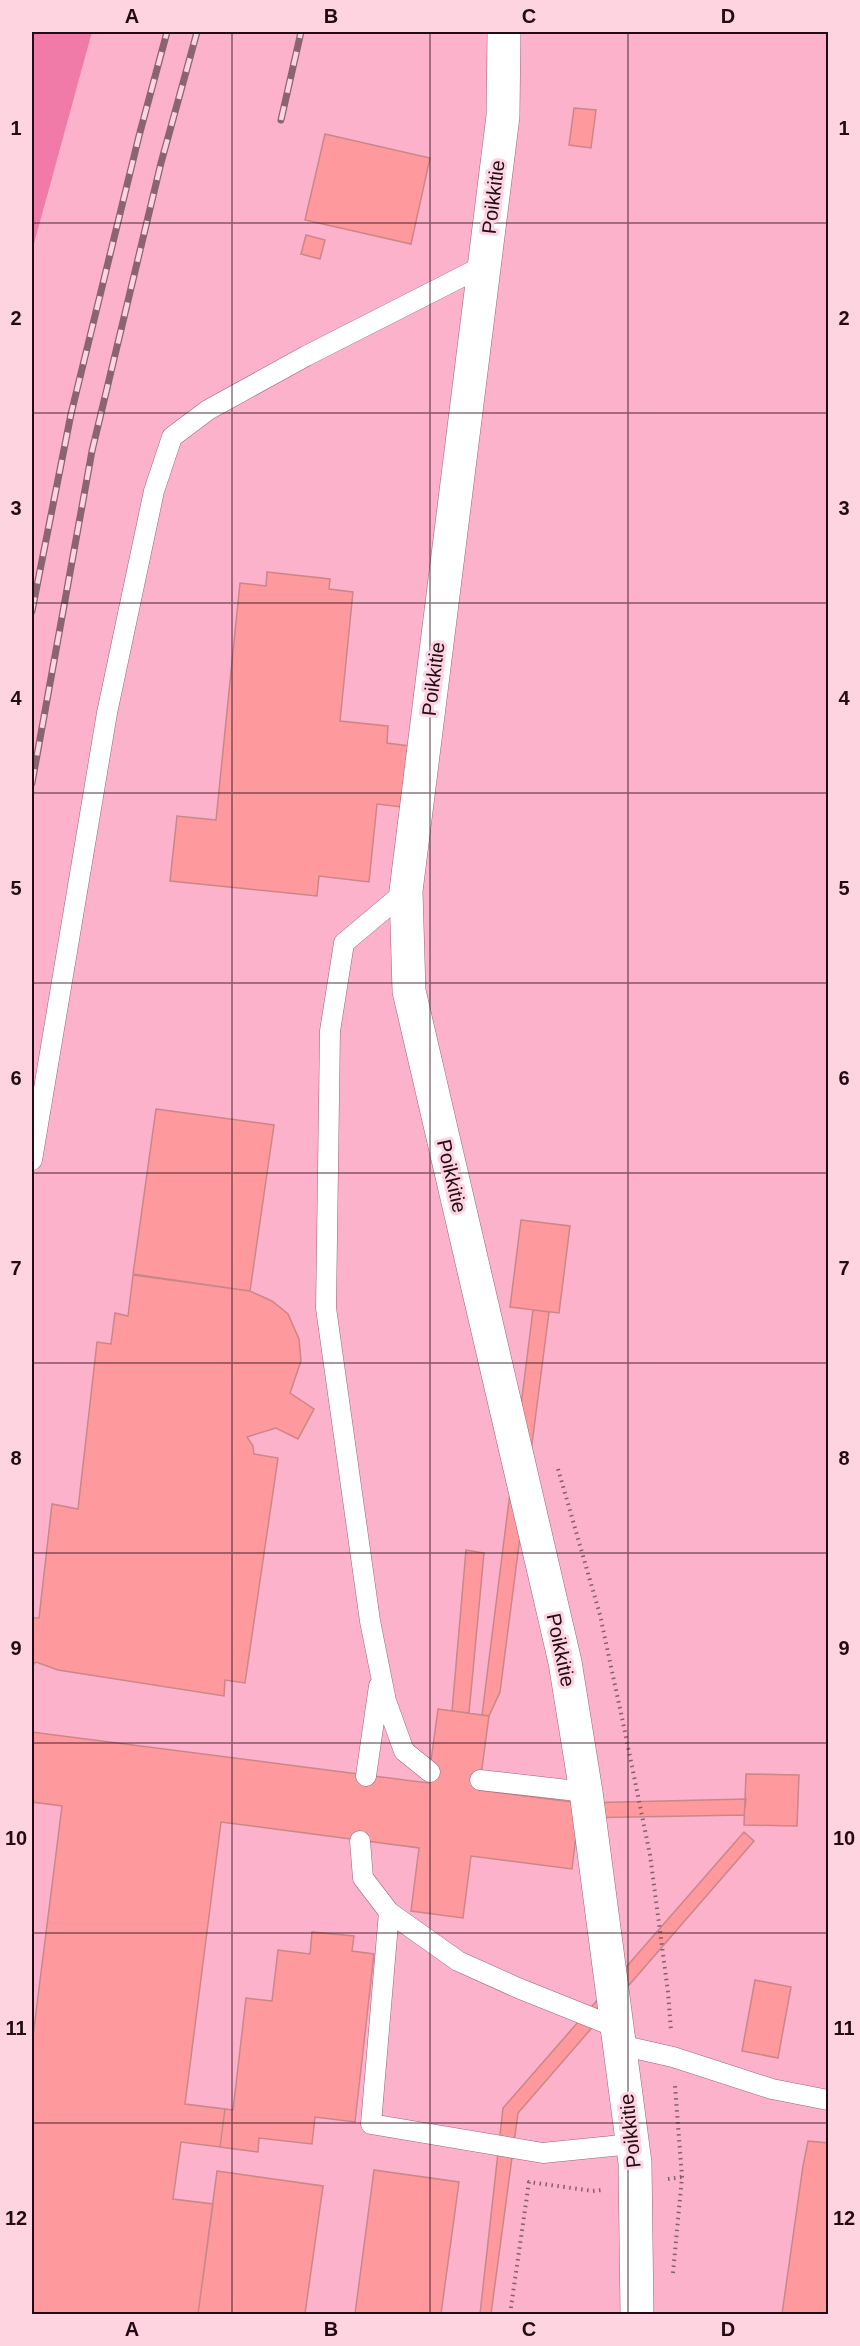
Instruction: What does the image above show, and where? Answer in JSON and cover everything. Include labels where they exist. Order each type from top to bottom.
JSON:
[{"type":"street","name":"Poikkitie","points":[[504,32],[503,116],[406,891],[409,991],[565,1662],[586,1792],[632,2144],[635,2184],[637,2314]]},
{"type":"lane","points":[[32,1160],[106,713],[154,491],[172,437],[208,410],[485,265]]},
{"type":"lane","points":[[406,891],[344,944],[330,1031],[326,1308],[370,1621],[386,1701],[404,1751],[430,1772]]},
{"type":"lane","points":[[366,1776],[380,1674]]},
{"type":"lane","points":[[480,1780],[586,1792]]},
{"type":"lane","points":[[360,1841],[363,1878],[389,1912],[458,1961],[619,2037],[772,2089],[828,2100]]},
{"type":"lane","points":[[389,1912],[371,2124],[543,2153],[632,2144]]},
{"type":"path","points":[[555,1458],[600,1614],[651,1866],[668,1992],[682,2177],[672,2284]]},
{"type":"path","points":[[510,2314],[529,2182],[593,2191],[682,2177]]},
{"type":"shaded area","points":[[32,32],[92,32],[32,251]]},
{"type":"shaded area","points":[[92,32],[828,32],[828,2314],[32,2314],[32,251]]},
{"type":"building","points":[[574,108],[596,110],[591,148],[569,145]]},
{"type":"building","points":[[325,134],[430,158],[411,244],[305,220]]},
{"type":"building","points":[[306,235],[325,240],[320,259],[301,254]]},
{"type":"building","points":[[267,572],[330,579],[329,589],[353,592],[340,721],[388,726],[387,743],[409,746],[402,807],[377,804],[369,882],[319,876],[317,896],[170,881],[177,816],[216,820],[240,583],[266,586]]},
{"type":"building","points":[[156,1109],[274,1125],[250,1291],[133,1274]]},
{"type":"building","points":[[521,1220],[570,1226],[559,1313],[510,1307]]},
{"type":"building","points":[[133,1275],[250,1291],[272,1301],[288,1314],[299,1339],[301,1361],[290,1393],[314,1409],[298,1439],[276,1428],[247,1437],[253,1446],[254,1454],[278,1458],[245,1683],[225,1680],[224,1696],[58,1670],[36,1662],[32,1666],[32,1618],[39,1618],[52,1504],[78,1509],[97,1342],[111,1344],[115,1313],[128,1316]]},
{"type":"building","points":[[533,1310],[549,1312],[500,1692],[489,1716],[482,1715]]},
{"type":"building","points":[[466,1550],[484,1553],[469,1713],[452,1711]]},
{"type":"building","points":[[438,1709],[489,1716],[479,1790],[580,1803],[572,1869],[471,1856],[463,1918],[411,1911],[419,1848],[221,1822],[185,2104],[225,2109],[220,2147],[181,2142],[173,2199],[213,2204],[198,2314],[32,2314],[32,2044],[62,1806],[32,1802],[32,1732],[428,1783]]},
{"type":"building","points":[[746,1774],[799,1775],[797,1826],[744,1825]]},
{"type":"building","points":[[746,1799],[744,1815],[578,1818],[580,1803]]},
{"type":"building","points":[[744,1832],[754,1841],[518,2113],[491,2314],[480,2314],[503,2108]]},
{"type":"building","points":[[312,1932],[354,1936],[352,1951],[374,1954],[355,2122],[315,2117],[312,2144],[259,2138],[258,2152],[220,2147],[225,2109],[233,2110],[246,1998],[272,2001],[278,1950],[310,1954]]},
{"type":"building","points":[[755,1980],[791,1987],[778,2058],[742,2051]]},
{"type":"building","points":[[808,2141],[828,2143],[828,2314],[782,2314],[803,2166]]},
{"type":"building","points":[[374,2170],[459,2182],[441,2314],[355,2314]]},
{"type":"building","points":[[217,2171],[323,2186],[305,2314],[198,2314]]},
{"type":"railway","points":[[32,611],[71,414],[139,136],[167,32]]},
{"type":"railway","points":[[32,783],[92,451],[161,163],[197,32]]},
{"type":"railway","points":[[281,120],[301,32]]}]
